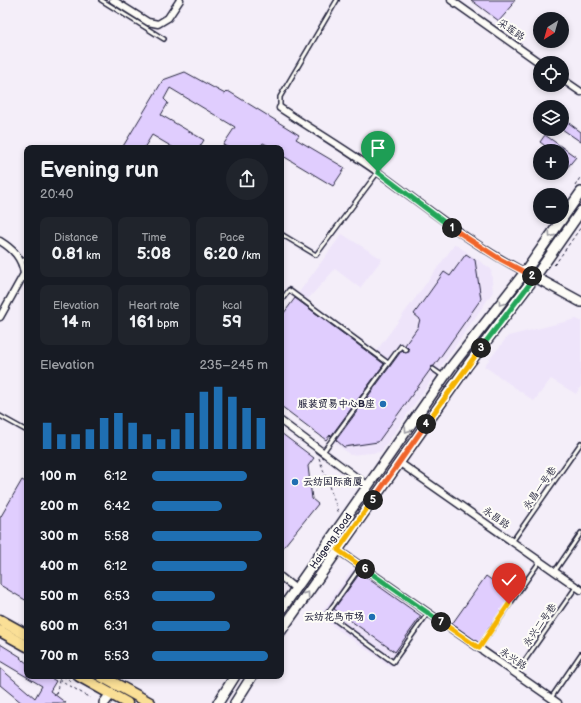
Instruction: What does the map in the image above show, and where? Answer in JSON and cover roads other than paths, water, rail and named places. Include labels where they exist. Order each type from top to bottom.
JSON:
[{"type":"main road","name":"Haigeng Road","points":[[284,606],[444,377],[525,272],[581,192]]},
{"type":"main road","name":"Haigeng Road","points":[[284,627],[468,365],[535,277],[581,210]]},
{"type":"main road","points":[[535,277],[581,302]]},
{"type":"main road","points":[[0,620],[24,633]]},
{"type":"main road","points":[[0,631],[24,644]]},
{"type":"main road","points":[[85,679],[127,703]]},
{"type":"main road","points":[[106,679],[150,703]]},
{"type":"main road","points":[[218,703],[233,679]]},
{"type":"main road","points":[[235,703],[250,679]]},
{"type":"main road","points":[[104,703],[111,694]]},
{"type":"street","points":[[113,0],[148,22],[158,24],[168,18],[180,0]]},
{"type":"street","name":"采莲路","points":[[452,0],[533,58]]},
{"type":"street","points":[[569,84],[581,92]]},
{"type":"street","points":[[280,108],[378,172],[458,232],[500,259],[535,277]]},
{"type":"street","points":[[0,241],[14,250],[24,260],[24,274],[0,317]]},
{"type":"street","points":[[284,423],[368,486]]},
{"type":"street","name":"永昌路","points":[[400,462],[579,588]]},
{"type":"street","name":"永兴路","points":[[338,550],[558,703]]},
{"type":"street","points":[[284,579],[296,589]]},
{"type":"lane","points":[[101,0],[164,39]]},
{"type":"lane","points":[[280,108],[280,97],[337,0]]},
{"type":"lane","points":[[284,236],[316,255],[378,172]]},
{"type":"lane","points":[[284,297],[289,290],[388,363]]},
{"type":"lane","points":[[322,452],[401,346],[406,350]]},
{"type":"lane","points":[[433,369],[444,377]]},
{"type":"lane","points":[[0,416],[24,429]]},
{"type":"lane","name":"永昌一号巷","points":[[512,542],[581,442]]},
{"type":"lane","points":[[554,571],[581,533]]},
{"type":"lane","points":[[479,648],[540,561]]},
{"type":"lane","points":[[361,566],[327,614],[393,662],[428,613]]},
{"type":"lane","name":"永兴二号巷","points":[[516,674],[579,588]]},
{"type":"lane","points":[[551,698],[581,654]]},
{"type":"place","name":"服装贸易中心B座","points":[[383,404]]},
{"type":"place","name":"云纺国际商厦","points":[[295,482]]},
{"type":"place","name":"云纺花鸟市场","points":[[372,617]]}]
